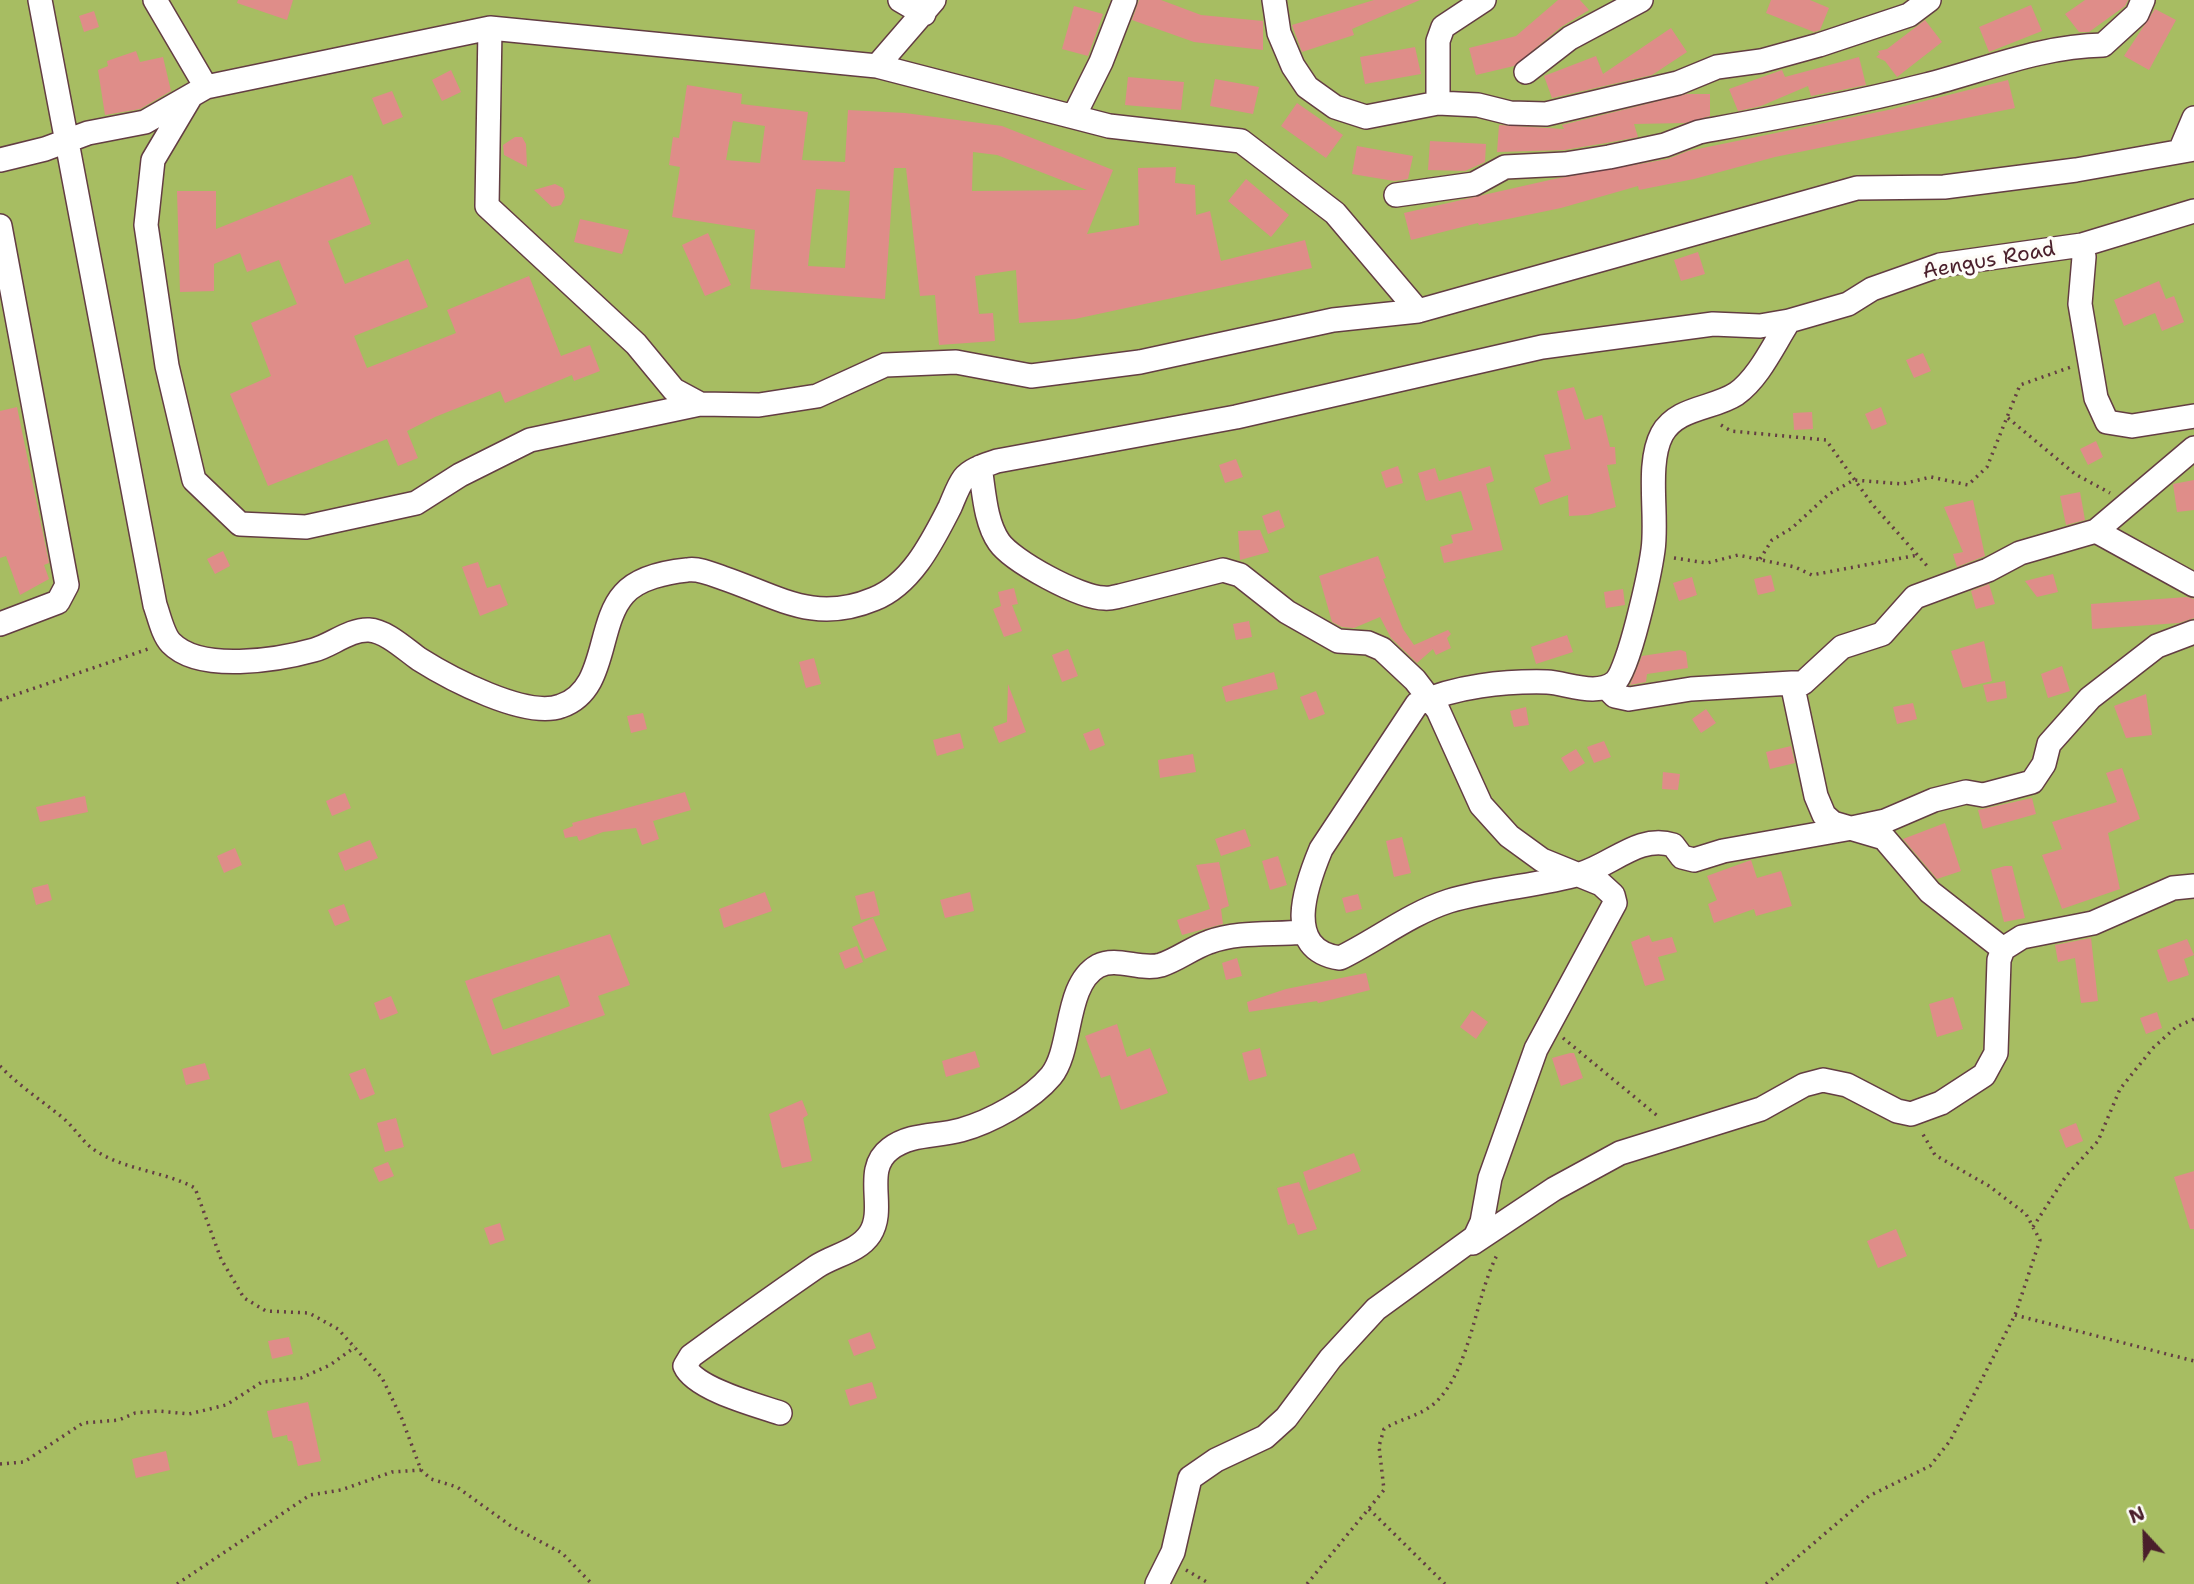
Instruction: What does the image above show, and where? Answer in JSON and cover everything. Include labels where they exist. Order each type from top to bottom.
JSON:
[{"type":"street","points":[[40,0],[155,605],[170,642],[187,654],[218,661],[249,660],[316,649],[357,631],[370,630],[384,635],[445,676],[513,702],[550,709],[565,705],[583,690],[598,661],[615,608],[625,593],[646,580],[691,569],[740,583],[799,608],[825,611],[850,607],[877,598],[896,584],[927,551],[964,477],[979,467],[990,522],[997,540],[1008,552],[1075,591],[1103,598],[1223,570],[1240,575],[1287,612],[1339,641],[1368,643],[1382,649],[1415,680],[1437,710],[1481,804],[1509,836],[1542,860],[1569,873],[1581,874],[1608,889],[1615,903],[1535,1049],[1490,1178],[1482,1222],[1475,1237],[1450,1258]]},
{"type":"street","points":[[155,0],[199,91]]},
{"type":"street","points":[[877,66],[929,7],[900,0]]},
{"type":"street","points":[[1074,116],[1101,62],[1125,0]]},
{"type":"street","points":[[1274,0],[1279,33],[1293,66],[1307,87],[1335,107],[1366,117],[1438,103],[1478,106],[1510,113],[1546,114],[1678,83],[1717,67],[1761,61],[1819,46],[1909,15],[1929,0]]},
{"type":"street","points":[[1438,103],[1438,41],[1443,27],[1484,0]]},
{"type":"street","points":[[1526,72],[1570,38],[1641,0]]},
{"type":"street","points":[[1396,195],[1474,184],[1505,167],[1565,164],[1665,145],[1699,132],[1915,88],[2027,54],[2077,45],[2103,45],[2137,14],[2143,0]]},
{"type":"street","points":[[0,160],[45,149],[65,140],[145,122],[199,91],[490,28],[877,66],[1109,126],[1241,141],[1335,214],[1418,311]]},
{"type":"street","points":[[490,28],[487,206],[636,344],[674,390],[700,404]]},
{"type":"street","points":[[199,91],[153,160],[146,225],[167,366],[194,480],[240,524],[306,527],[415,502],[460,475],[530,440],[700,404],[759,405],[817,396],[885,365],[956,362],[1031,376],[1091,370],[1174,355],[1333,320],[1418,311],[1857,188],[1944,187],[2077,170],[2187,150],[2194,118]]},
{"type":"street","name":"Aengus Road","points":[[979,467],[997,461],[1236,417],[1542,347],[1713,324],[1760,326],[1789,321],[1848,304],[1872,289],[1940,265],[2082,245],[2194,211]]},
{"type":"street","points":[[0,226],[67,585],[58,602],[0,624]]},
{"type":"street","points":[[2082,245],[2084,257],[2080,304],[2096,398],[2107,422],[2132,426],[2194,416]]},
{"type":"street","points":[[1789,321],[1760,367],[1737,394],[1676,418],[1662,434],[1656,461],[1653,550],[1629,654],[1620,675],[1606,687],[1581,687],[1548,682],[1466,689],[1428,699],[1409,712],[1321,849],[1310,874],[1304,905],[1303,932],[1314,949],[1326,956],[1340,958],[1416,914],[1504,887],[1581,874],[1649,842],[1674,845],[1682,857],[1694,860],[1723,851],[1885,821],[1934,800],[1966,792],[1983,795],[1997,793],[2032,782],[2044,764],[2049,744],[2090,698],[2157,646],[2194,632]]},
{"type":"street","points":[[1606,687],[1615,696],[1629,699],[1691,689],[1803,683],[1842,648],[1882,634],[1908,602],[2020,553],[2096,531],[2194,448]]},
{"type":"street","points":[[2096,531],[2194,585]]},
{"type":"street","points":[[0,608],[67,585]]},
{"type":"street","points":[[1792,682],[1819,806],[1833,823],[1884,838],[1930,892],[2003,949]]},
{"type":"street","points":[[1157,1584],[1173,1552],[1190,1478],[1207,1465],[1265,1437],[1294,1409],[1330,1359],[1376,1309],[1450,1258],[1554,1189],[1620,1153],[1761,1109],[1804,1086],[1823,1080],[1847,1085],[1885,1107],[1911,1114],[1941,1103],[1984,1075],[1996,1053],[1999,960],[2003,949],[2022,937],[2093,923],[2117,915],[2173,888],[2194,886]]},
{"type":"street","points":[[780,1413],[703,1384],[689,1376],[685,1366],[691,1356],[820,1265],[853,1249],[870,1234],[877,1219],[878,1164],[890,1149],[911,1138],[977,1124],[1030,1094],[1050,1077],[1061,1061],[1067,1022],[1087,976],[1097,967],[1110,962],[1140,967],[1160,965],[1209,941],[1234,935],[1303,932]]},
{"type":"path","points":[[1760,559],[1772,540],[1792,528],[1829,494],[1853,480],[1902,484],[1931,477],[1968,485],[1987,467],[2020,385],[2090,360]]},
{"type":"path","points":[[1696,410],[1731,431],[1826,440],[1853,480],[1943,587]]},
{"type":"path","points":[[2008,418],[2075,474],[2129,503]]},
{"type":"path","points":[[1653,550],[1672,558],[1707,563],[1738,555],[1795,567],[1812,575],[1918,555]]},
{"type":"path","points":[[0,700],[170,642]]},
{"type":"path","points":[[2033,1227],[2066,1176],[2098,1141],[2120,1089],[2161,1041],[2176,1027],[2194,1019]]},
{"type":"path","points":[[1548,1027],[1651,1108],[1675,1136]]},
{"type":"path","points":[[0,1066],[20,1087],[63,1118],[93,1149],[148,1171],[174,1177],[195,1188],[221,1259],[244,1297],[266,1311],[309,1313],[338,1329],[382,1378],[402,1419],[421,1470],[431,1479],[457,1487],[511,1526],[562,1553],[592,1584]]},
{"type":"path","points":[[1766,1584],[1869,1496],[1930,1466],[1950,1441],[2015,1315],[2040,1240],[2026,1214],[1989,1185],[1935,1154],[1911,1114]]},
{"type":"path","points":[[1307,1584],[1384,1490],[1380,1437],[1384,1429],[1426,1409],[1445,1392],[1468,1345],[1486,1277],[1500,1248]]},
{"type":"path","points":[[2015,1315],[2194,1361]]},
{"type":"path","points":[[0,1464],[24,1462],[83,1423],[119,1420],[135,1413],[158,1411],[189,1414],[226,1405],[262,1382],[301,1378],[330,1365],[355,1347]]},
{"type":"path","points":[[177,1584],[310,1495],[341,1490],[392,1472],[421,1470]]},
{"type":"path","points":[[1369,1508],[1445,1584]]},
{"type":"green space","points":[[0,0],[2194,0],[2194,1584],[0,1584]]},
{"type":"building","points":[[238,0],[293,0],[287,20],[237,3]]},
{"type":"building","points":[[1139,0],[1161,0],[1201,15],[1263,21],[1263,50],[1194,42],[1132,20]]},
{"type":"building","points":[[1374,0],[1420,0],[1352,29],[1354,35],[1302,52],[1292,25]]},
{"type":"building","points":[[1558,0],[1580,0],[1589,10],[1561,27],[1514,66],[1476,75],[1469,48],[1516,36]]},
{"type":"building","points":[[1771,0],[1810,0],[1829,8],[1820,30],[1814,32],[1766,13]]},
{"type":"building","points":[[2085,0],[2128,0],[2125,6],[2089,32],[2079,32],[2065,14]]},
{"type":"building","points":[[2031,5],[2042,31],[1989,52],[1979,27]]},
{"type":"building","points":[[1074,6],[1103,14],[1088,56],[1062,49]]},
{"type":"building","points":[[2155,9],[2176,20],[2149,70],[2124,56]]},
{"type":"building","points":[[94,11],[99,27],[84,32],[79,16]]},
{"type":"building","points":[[1925,20],[1942,42],[1897,77],[1885,61],[1876,57],[1880,54],[1878,51],[1887,49]]},
{"type":"building","points":[[1671,28],[1687,52],[1652,75],[1552,98],[1544,76],[1596,56],[1603,74]]},
{"type":"building","points":[[1415,47],[1421,74],[1365,84],[1360,57]]},
{"type":"building","points":[[136,51],[140,62],[163,57],[171,91],[140,109],[105,115],[98,70],[108,66],[107,61]]},
{"type":"building","points":[[1859,57],[1866,85],[1811,96],[1808,86],[1761,106],[1738,111],[1729,89],[1782,70],[1785,77]]},
{"type":"building","points":[[451,70],[461,92],[442,101],[432,80]]},
{"type":"building","points":[[1128,77],[1184,82],[1181,110],[1125,105]]},
{"type":"building","points":[[1215,79],[1259,87],[1253,114],[1210,106]]},
{"type":"building","points":[[2008,80],[2015,108],[1775,157],[1694,179],[1639,190],[1638,186],[1561,208],[1479,225],[1478,223],[1411,240],[1404,213],[1554,179],[1668,159],[1688,151],[1893,109]]},
{"type":"building","points":[[687,85],[742,94],[741,104],[808,112],[802,160],[845,162],[848,110],[905,113],[1002,126],[1113,170],[1087,234],[1139,225],[1138,168],[1176,167],[1175,183],[1195,185],[1196,215],[1210,211],[1221,261],[1305,240],[1312,268],[1075,319],[1019,323],[1016,270],[975,276],[979,314],[993,313],[995,341],[939,345],[935,295],[920,296],[906,168],[894,168],[885,299],[750,289],[755,230],[672,217],[680,167],[669,165],[673,137],[679,138]],"holes":[[[733,121],[765,126],[760,163],[726,160]],[[973,152],[997,155],[1087,190],[972,191]],[[816,189],[850,191],[845,268],[808,266]]]},
{"type":"building","points":[[392,91],[403,117],[383,125],[372,98]]},
{"type":"building","points":[[1687,94],[1710,94],[1710,116],[1685,123],[1634,124],[1638,137],[1606,143],[1564,150],[1497,152],[1499,125],[1564,129],[1562,125]]},
{"type":"building","points":[[1297,103],[1343,135],[1326,158],[1281,126]]},
{"type":"building","points":[[515,137],[522,137],[526,144],[527,167],[504,155],[503,145]]},
{"type":"building","points":[[1430,141],[1486,144],[1485,162],[1465,171],[1428,170]]},
{"type":"building","points":[[1357,146],[1413,156],[1408,179],[1394,181],[1352,174]]},
{"type":"building","points":[[352,175],[371,224],[328,241],[345,284],[408,259],[428,307],[354,336],[367,368],[456,333],[447,310],[529,276],[561,356],[590,345],[600,371],[574,381],[572,375],[505,403],[500,391],[435,417],[407,431],[418,458],[398,466],[387,439],[268,486],[230,394],[271,376],[251,323],[297,304],[279,260],[247,272],[240,253],[214,264],[214,291],[180,292],[177,191],[216,191],[216,229]]},
{"type":"building","points":[[1246,179],[1289,215],[1271,237],[1228,201]]},
{"type":"building","points":[[555,184],[563,188],[565,197],[561,205],[552,207],[534,190]]},
{"type":"building","points":[[580,219],[629,230],[622,254],[574,242]]},
{"type":"building","points":[[708,233],[731,285],[705,296],[682,245]]},
{"type":"building","points":[[1698,252],[1705,274],[1681,281],[1674,260]]},
{"type":"building","points":[[2159,281],[2166,299],[2174,296],[2184,322],[2162,331],[2155,313],[2124,326],[2114,300]]},
{"type":"building","points":[[1923,353],[1931,371],[1914,378],[1906,360]]},
{"type":"building","points":[[1574,387],[1585,420],[1602,415],[1610,447],[1615,447],[1616,464],[1607,465],[1616,507],[1588,515],[1569,516],[1568,495],[1540,505],[1534,488],[1551,481],[1544,455],[1571,449],[1557,391]]},
{"type":"building","points":[[17,407],[49,563],[44,565],[49,579],[20,595],[6,556],[0,558],[0,411]]},
{"type":"building","points":[[1881,407],[1887,424],[1872,430],[1865,414]]},
{"type":"building","points":[[1812,412],[1813,429],[1794,430],[1793,413]]},
{"type":"building","points":[[2096,441],[2103,457],[2088,465],[2080,449]]},
{"type":"building","points":[[1236,459],[1243,477],[1225,483],[1219,465]]},
{"type":"building","points":[[1398,466],[1403,483],[1386,488],[1381,472]]},
{"type":"building","points":[[1490,466],[1494,481],[1486,484],[1503,550],[1444,563],[1440,547],[1453,543],[1451,535],[1473,530],[1461,491],[1426,501],[1418,473],[1435,468],[1439,481]]},
{"type":"building","points":[[2194,480],[2194,510],[2177,512],[2173,484]]},
{"type":"building","points":[[2080,492],[2085,520],[2066,525],[2060,496]]},
{"type":"building","points":[[1973,500],[1985,556],[1957,567],[1953,554],[1963,552],[1944,507]]},
{"type":"building","points":[[1279,510],[1285,527],[1268,534],[1262,516]]},
{"type":"building","points":[[1260,530],[1269,552],[1240,560],[1238,531]]},
{"type":"building","points":[[223,551],[230,566],[215,574],[207,559]]},
{"type":"building","points":[[1378,556],[1386,578],[1383,579],[1403,629],[1414,645],[1448,630],[1451,634],[1447,638],[1451,648],[1436,655],[1433,649],[1417,663],[1391,638],[1380,617],[1354,628],[1342,627],[1332,622],[1319,576]]},
{"type":"building","points":[[478,562],[487,588],[500,584],[508,605],[480,616],[462,567]]},
{"type":"building","points":[[2053,574],[2058,592],[2037,597],[2025,581]]},
{"type":"building","points":[[1771,575],[1775,591],[1758,595],[1754,579]]},
{"type":"building","points":[[1692,577],[1697,595],[1679,601],[1673,583]]},
{"type":"building","points":[[1989,584],[1995,604],[1976,609],[1971,591]]},
{"type":"building","points":[[1014,588],[1018,604],[1012,605],[1022,631],[1004,637],[993,609],[1001,606],[998,592]]},
{"type":"building","points":[[1623,589],[1625,605],[1606,608],[1604,592]]},
{"type":"building","points":[[2187,597],[2194,599],[2194,618],[2179,623],[2092,629],[2091,604]]},
{"type":"building","points":[[1249,621],[1252,637],[1236,640],[1233,624]]},
{"type":"building","points":[[1567,635],[1573,652],[1536,664],[1531,647]]},
{"type":"building","points":[[1984,641],[1992,681],[1963,688],[1951,651]]},
{"type":"building","points":[[1068,649],[1078,676],[1062,682],[1052,655]]},
{"type":"building","points":[[1681,650],[1686,652],[1688,668],[1647,674],[1646,682],[1630,685],[1642,656]]},
{"type":"building","points":[[814,658],[821,684],[806,688],[799,662]]},
{"type":"building","points":[[2062,666],[2070,691],[2048,698],[2041,674]]},
{"type":"building","points":[[1274,672],[1278,689],[1226,702],[1222,687]]},
{"type":"building","points":[[2005,681],[2007,698],[1987,702],[1983,685]]},
{"type":"building","points":[[1008,684],[1026,732],[999,743],[993,727],[1007,722]]},
{"type":"building","points":[[1316,691],[1325,714],[1309,720],[1300,697]]},
{"type":"building","points":[[2146,694],[2152,735],[2126,738],[2114,706]]},
{"type":"building","points":[[1913,703],[1917,719],[1897,724],[1893,707]]},
{"type":"building","points":[[1526,707],[1529,725],[1514,727],[1510,711]]},
{"type":"building","points":[[1706,709],[1716,723],[1701,733],[1692,719]]},
{"type":"building","points":[[643,713],[647,729],[631,733],[627,716]]},
{"type":"building","points":[[1099,728],[1105,745],[1090,751],[1083,734]]},
{"type":"building","points":[[960,733],[964,748],[937,756],[933,740]]},
{"type":"building","points":[[1604,741],[1611,757],[1594,763],[1587,747]]},
{"type":"building","points":[[1791,746],[1795,763],[1770,769],[1766,752]]},
{"type":"building","points":[[1576,749],[1585,763],[1570,772],[1561,758]]},
{"type":"building","points":[[1193,754],[1196,772],[1160,778],[1158,760]]},
{"type":"building","points":[[2122,768],[2140,819],[2108,833],[2120,889],[2062,909],[2042,855],[2062,849],[2052,822],[2117,802],[2106,773]]},
{"type":"building","points":[[1663,772],[1680,774],[1678,790],[1662,789]]},
{"type":"building","points":[[685,792],[691,810],[653,821],[659,839],[642,845],[636,828],[603,832],[579,841],[577,836],[565,838],[563,830],[573,826],[572,823]]},
{"type":"building","points":[[345,793],[351,808],[332,816],[326,801]]},
{"type":"building","points":[[85,796],[88,812],[40,822],[36,807]]},
{"type":"building","points":[[2032,798],[2036,814],[1983,829],[1978,810]]},
{"type":"building","points":[[1945,823],[1961,871],[1937,879],[1903,839]]},
{"type":"building","points":[[1245,829],[1251,846],[1221,856],[1215,839]]},
{"type":"building","points":[[1402,837],[1411,873],[1394,877],[1386,841]]},
{"type":"building","points":[[370,840],[378,858],[345,871],[338,853]]},
{"type":"building","points":[[235,848],[242,865],[224,873],[217,856]]},
{"type":"building","points":[[1278,856],[1287,885],[1270,890],[1262,861]]},
{"type":"building","points":[[1751,860],[1757,878],[1781,871],[1792,906],[1756,916],[1754,909],[1714,923],[1708,904],[1717,900],[1707,876]]},
{"type":"building","points":[[1219,862],[1229,906],[1221,909],[1223,924],[1182,935],[1177,920],[1210,909],[1196,865]]},
{"type":"building","points":[[2012,866],[2025,918],[2004,922],[1991,870]]},
{"type":"building","points":[[48,884],[52,900],[36,905],[32,888]]},
{"type":"building","points":[[874,891],[880,915],[861,920],[855,896]]},
{"type":"building","points":[[765,892],[772,911],[724,928],[719,909]]},
{"type":"building","points":[[970,892],[974,911],[945,918],[940,900]]},
{"type":"building","points":[[1358,894],[1362,909],[1346,913],[1342,898]]},
{"type":"building","points":[[344,904],[350,920],[335,926],[328,910]]},
{"type":"building","points":[[873,918],[887,950],[865,959],[852,927]]},
{"type":"building","points":[[610,934],[630,985],[598,996],[605,1015],[492,1055],[465,981]],"holes":[[[559,975],[570,1006],[503,1030],[492,999]]]},
{"type":"building","points":[[1649,935],[1652,942],[1672,937],[1677,952],[1658,957],[1665,980],[1645,986],[1631,942]]},
{"type":"building","points":[[2091,938],[2098,1001],[2081,1003],[2075,958],[2058,962],[2055,945]]},
{"type":"building","points":[[2187,939],[2194,955],[2184,959],[2189,975],[2168,982],[2157,950]]},
{"type":"building","points":[[857,946],[863,962],[845,969],[839,953]]},
{"type":"building","points":[[1237,958],[1242,976],[1226,980],[1222,963]]},
{"type":"building","points":[[1366,973],[1370,990],[1318,1003],[1317,1001],[1249,1012],[1247,1002],[1286,989]]},
{"type":"building","points":[[391,996],[398,1013],[380,1020],[374,1003]]},
{"type":"building","points":[[1953,997],[1963,1029],[1937,1037],[1929,1004]]},
{"type":"building","points":[[1472,1010],[1488,1022],[1476,1039],[1460,1027]]},
{"type":"building","points":[[2157,1012],[2162,1028],[2146,1034],[2140,1018]]},
{"type":"building","points":[[1117,1024],[1127,1057],[1150,1048],[1168,1093],[1121,1110],[1110,1075],[1101,1078],[1085,1036]]},
{"type":"building","points":[[1260,1048],[1267,1076],[1249,1081],[1242,1053]]},
{"type":"building","points":[[975,1051],[980,1067],[946,1077],[942,1061]]},
{"type":"building","points":[[1574,1053],[1583,1078],[1561,1086],[1552,1058]]},
{"type":"building","points":[[205,1063],[210,1079],[186,1085],[182,1069]]},
{"type":"building","points":[[365,1068],[375,1094],[360,1100],[349,1074]]},
{"type":"building","points":[[802,1100],[808,1115],[803,1118],[812,1161],[782,1168],[769,1114]]},
{"type":"building","points":[[396,1118],[404,1147],[385,1152],[377,1123]]},
{"type":"building","points":[[2076,1123],[2083,1141],[2066,1148],[2059,1130]]},
{"type":"building","points":[[1354,1153],[1361,1171],[1309,1191],[1303,1172]]},
{"type":"building","points":[[388,1162],[394,1176],[379,1182],[373,1168]]},
{"type":"building","points":[[2194,1171],[2194,1229],[2190,1229],[2174,1177]]},
{"type":"building","points":[[1299,1182],[1317,1229],[1298,1235],[1294,1223],[1288,1225],[1277,1188]]},
{"type":"building","points":[[500,1223],[505,1240],[490,1245],[484,1228]]},
{"type":"building","points":[[1896,1229],[1907,1256],[1878,1268],[1867,1241]]},
{"type":"building","points":[[870,1332],[876,1348],[854,1356],[848,1340]]},
{"type":"building","points":[[289,1337],[293,1354],[272,1359],[268,1341]]},
{"type":"building","points":[[872,1382],[877,1398],[850,1406],[845,1390]]},
{"type":"building","points":[[308,1402],[321,1461],[298,1466],[292,1441],[288,1441],[287,1435],[273,1438],[267,1411]]},
{"type":"building","points":[[166,1451],[170,1470],[136,1478],[132,1459]]}]
